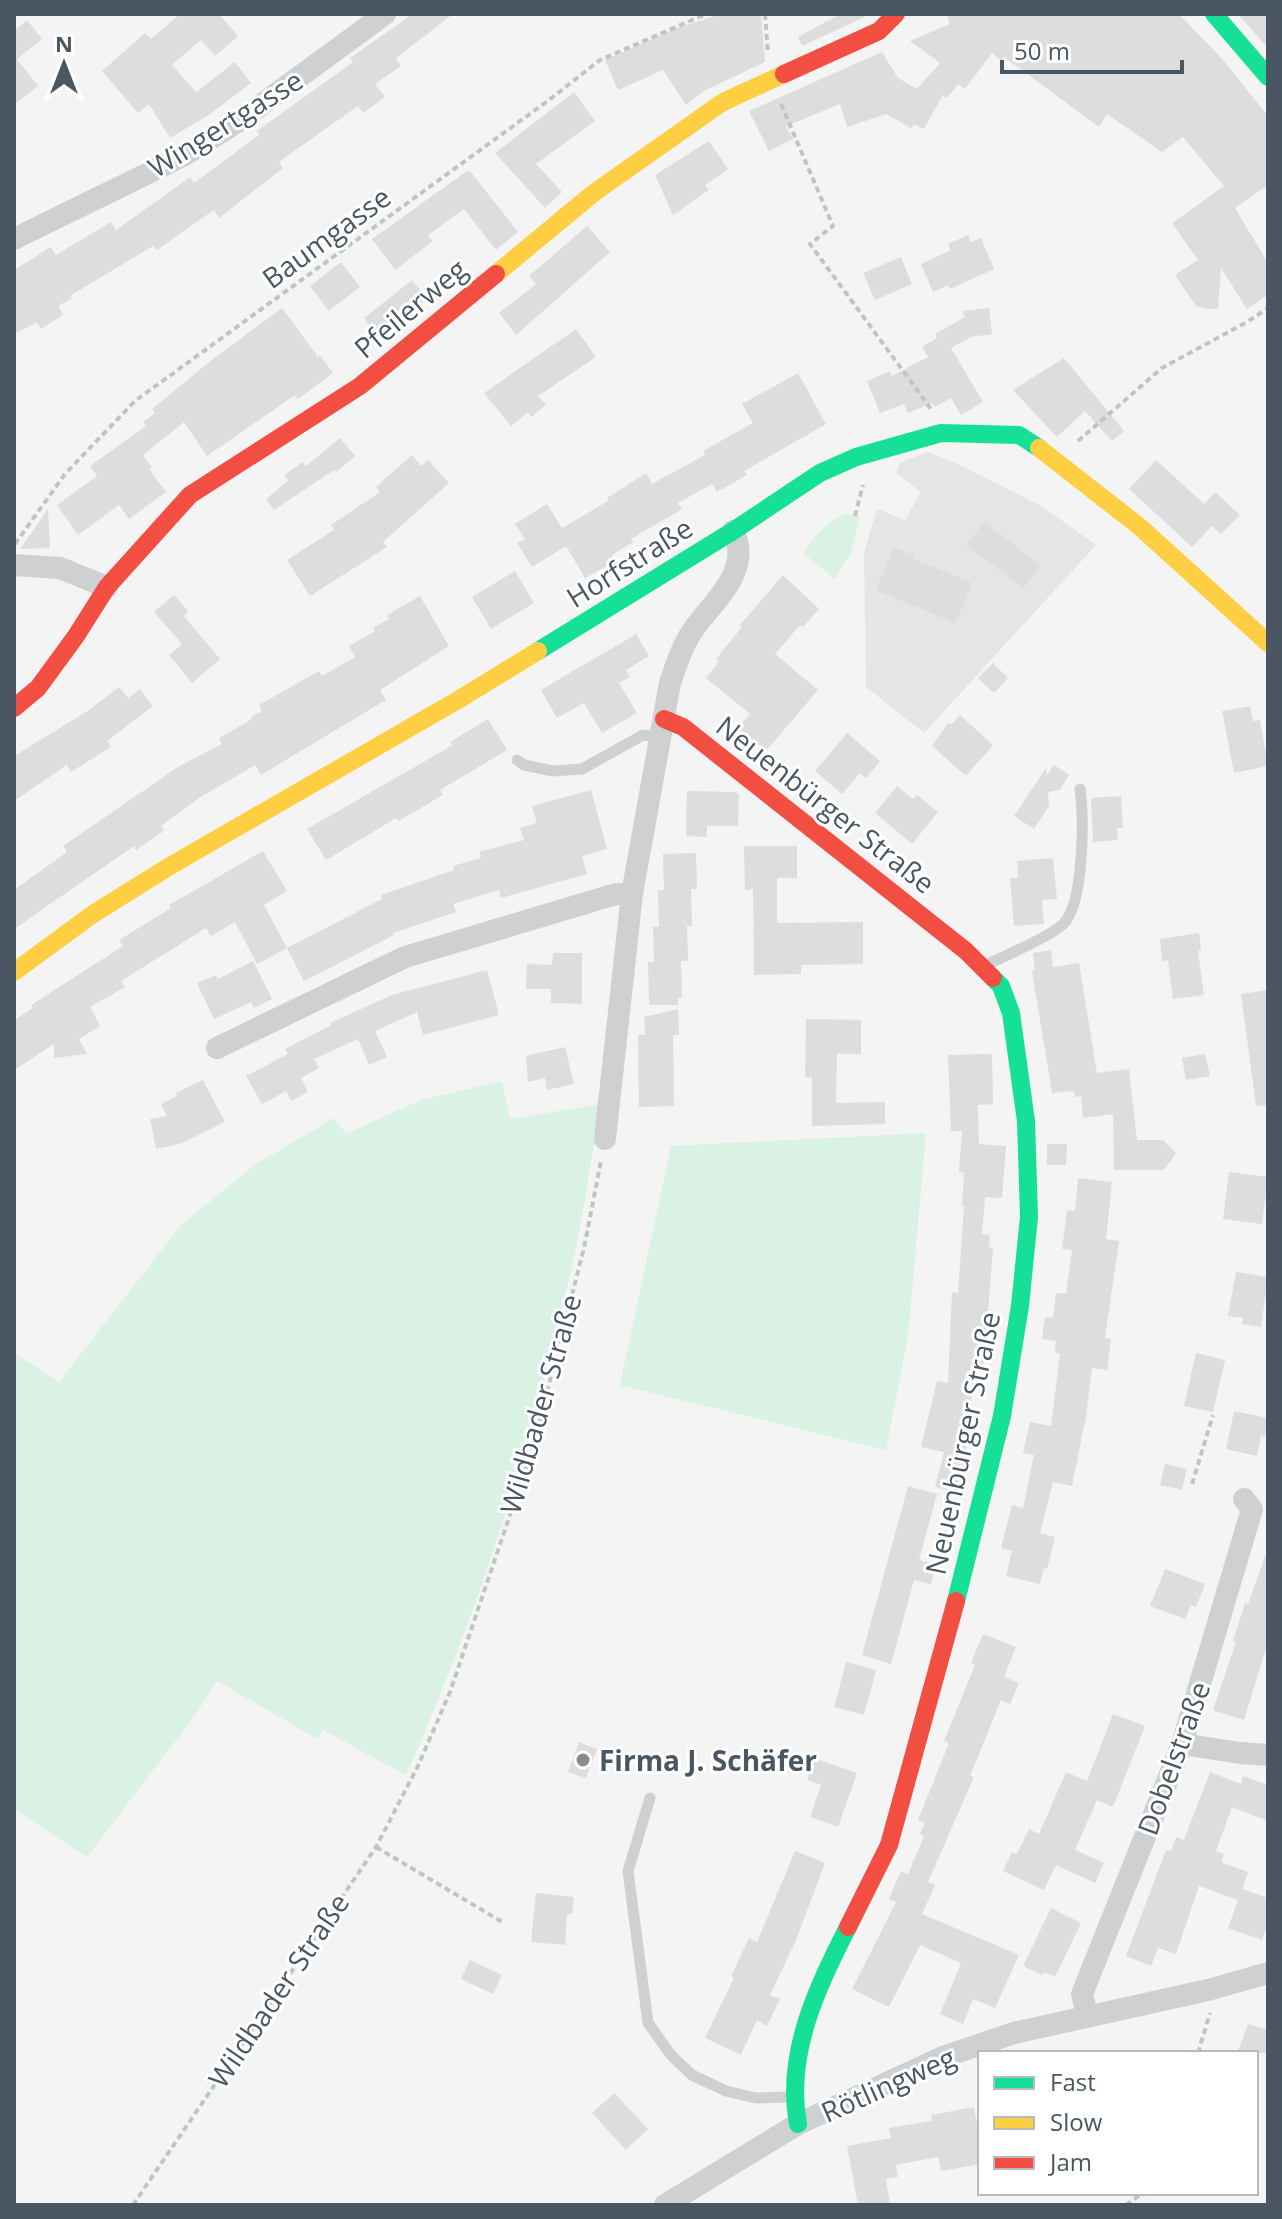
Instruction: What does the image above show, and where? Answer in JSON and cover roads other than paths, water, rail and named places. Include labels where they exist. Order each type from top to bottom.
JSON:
[{"type":"street","name":"Wingertgasse","points":[[14,239],[183,156],[239,121],[385,14]]},
{"type":"street","name":"Pfeilerweg","points":[[14,708],[38,688],[107,587],[190,495],[360,386],[595,192],[723,102],[879,31],[896,14]]},
{"type":"street","points":[[1214,14],[1268,77]]},
{"type":"street","name":"Horfstraße","points":[[14,972],[93,914],[170,866],[458,700],[733,531],[820,473],[856,457],[941,433],[1019,435],[1055,458],[1140,527],[1268,643]]},
{"type":"street","points":[[605,1139],[632,894],[670,683],[693,630],[725,593],[734,575],[740,545],[733,531]]},
{"type":"street","points":[[14,565],[60,568],[107,587]]},
{"type":"street","name":"Neuenbürger Straße","points":[[662,728],[683,727],[983,966],[1001,986],[1011,1013],[1026,1121],[1029,1217],[1020,1306],[1002,1416],[966,1563],[889,1845],[821,1981],[807,2020],[795,2072],[793,2097],[798,2124]]},
{"type":"street","points":[[217,1048],[405,957],[616,894],[632,894]]},
{"type":"street","name":"Dobelstraße","points":[[1087,2015],[1082,1994],[1182,1744],[1252,1509],[1244,1499]]},
{"type":"street","points":[[1182,1744],[1268,1755]]},
{"type":"street","name":"Rötlingweg","points":[[665,2205],[798,2124],[943,2057],[1014,2033],[1208,1990],[1268,1973]]},
{"type":"lane","points":[[517,760],[524,765],[553,771],[582,769],[643,735],[662,728]]},
{"type":"lane","points":[[983,966],[1065,924],[1074,903],[1082,848],[1080,789]]},
{"type":"lane","points":[[650,1798],[628,1871],[648,2023],[671,2055],[692,2075],[726,2091],[756,2098],[793,2097]]},
{"type":"place","name":"Firma J. Schäfer","points":[[583,1760]]}]
